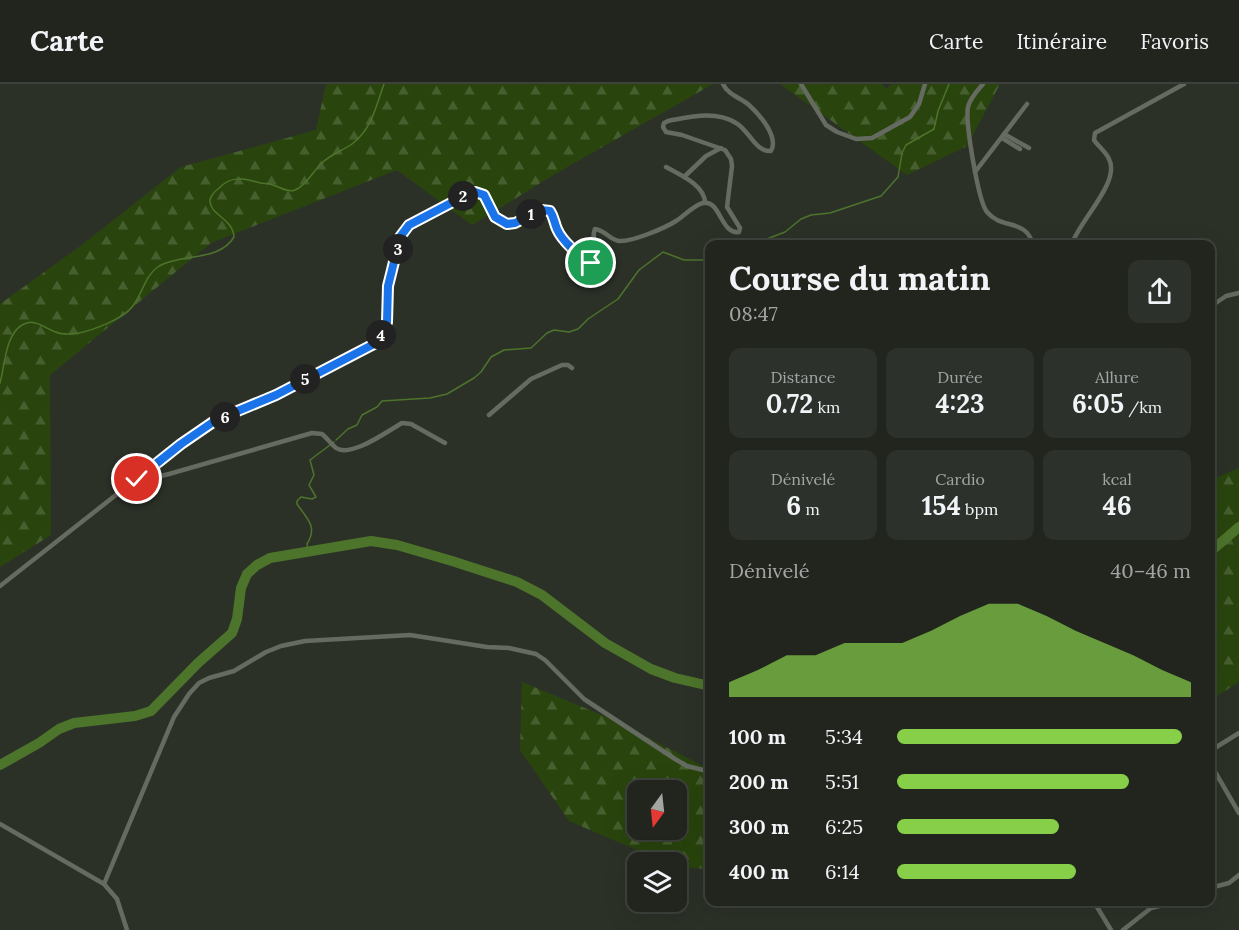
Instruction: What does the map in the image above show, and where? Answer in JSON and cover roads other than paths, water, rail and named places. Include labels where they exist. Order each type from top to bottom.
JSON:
[{"type":"street","points":[[0,586],[181,444],[216,420],[276,395],[374,344],[380,338],[387,322],[388,286],[403,231],[415,221],[470,193],[484,195],[495,217],[507,224],[515,223],[541,210],[550,211],[562,236],[582,257],[595,263],[598,255],[593,236],[595,229],[617,241],[633,239],[674,223],[701,203],[713,207],[729,230],[739,232],[740,228],[727,207],[731,173],[730,159],[725,150],[666,132],[663,127],[668,121],[706,115],[721,117],[741,126],[762,150],[771,151],[774,144],[773,138],[757,114],[748,104],[728,91],[723,84]]},
{"type":"street","points":[[801,84],[826,125],[856,139],[872,138],[910,117],[919,105],[925,84]]},
{"type":"street","points":[[983,84],[974,94],[968,110],[975,172],[981,200],[987,211],[998,221],[1024,229],[1031,240]]},
{"type":"street","points":[[1074,240],[1111,176],[1110,160],[1094,140],[1095,133],[1184,84]]},
{"type":"street","points":[[975,172],[1027,104]]},
{"type":"street","points":[[1003,136],[1029,148]]},
{"type":"street","points":[[1003,136],[1020,149]]},
{"type":"street","points":[[684,177],[698,163],[721,148]]},
{"type":"street","points":[[666,167],[702,191],[705,195],[705,203]]},
{"type":"street","points":[[1215,304],[1226,296],[1239,292]]},
{"type":"street","points":[[489,415],[531,379],[562,365],[572,368]]},
{"type":"street","points":[[137,479],[150,479],[312,433],[322,434],[335,448],[346,451],[366,444],[402,423],[411,424],[445,443]]},
{"type":"street","points":[[104,884],[174,717],[189,694],[209,678],[234,672],[266,652],[305,641],[410,635],[487,647],[509,648],[536,654],[584,699],[675,759],[687,766],[705,770]]},
{"type":"street","points":[[1215,748],[1239,733]]},
{"type":"street","points":[[1215,772],[1239,813]]},
{"type":"street","points":[[0,824],[104,884],[117,899],[127,930]]},
{"type":"street","points":[[1215,887],[1229,883],[1239,875]]},
{"type":"street","points":[[1096,906],[1111,930]]},
{"type":"street","points":[[1123,930],[1151,908],[1159,906]]},
{"type":"street","points":[[1175,906],[1176,910]]},
{"type":"waterway","points":[[0,383],[9,343],[16,330],[22,325],[31,322],[58,333],[73,334],[100,327],[122,316],[132,307],[150,275],[159,266],[168,262],[210,254],[227,245],[234,237],[230,225],[211,205],[210,200],[215,191],[228,181],[238,179],[271,184],[290,191],[299,188],[324,161],[359,138],[369,124],[384,84]]},
{"type":"waterway","points":[[764,240],[785,232],[801,219],[811,215],[830,213],[881,196],[898,177],[902,153],[906,145],[934,129],[938,111],[949,84]]},
{"type":"waterway","points":[[336,440],[348,429],[357,425],[362,415],[377,407],[382,401],[430,398],[447,394],[474,378],[491,357],[504,350],[531,348],[547,333],[554,330],[569,332],[578,329],[588,319],[618,299],[639,270],[663,252],[684,260],[705,260]]},
{"type":"waterway","points":[[308,551],[307,544],[311,527],[297,501],[301,497],[312,499],[316,497],[309,485],[314,475],[310,460],[334,442]]},
{"type":"waterway","points":[[1215,548],[1239,527]]},
{"type":"waterway","points":[[0,765],[59,729],[74,723],[135,716],[151,711],[198,663],[232,633],[237,619],[241,588],[247,574],[257,565],[270,558],[371,541],[397,545],[517,582],[542,595],[605,643],[651,669],[675,678],[705,685]]}]
